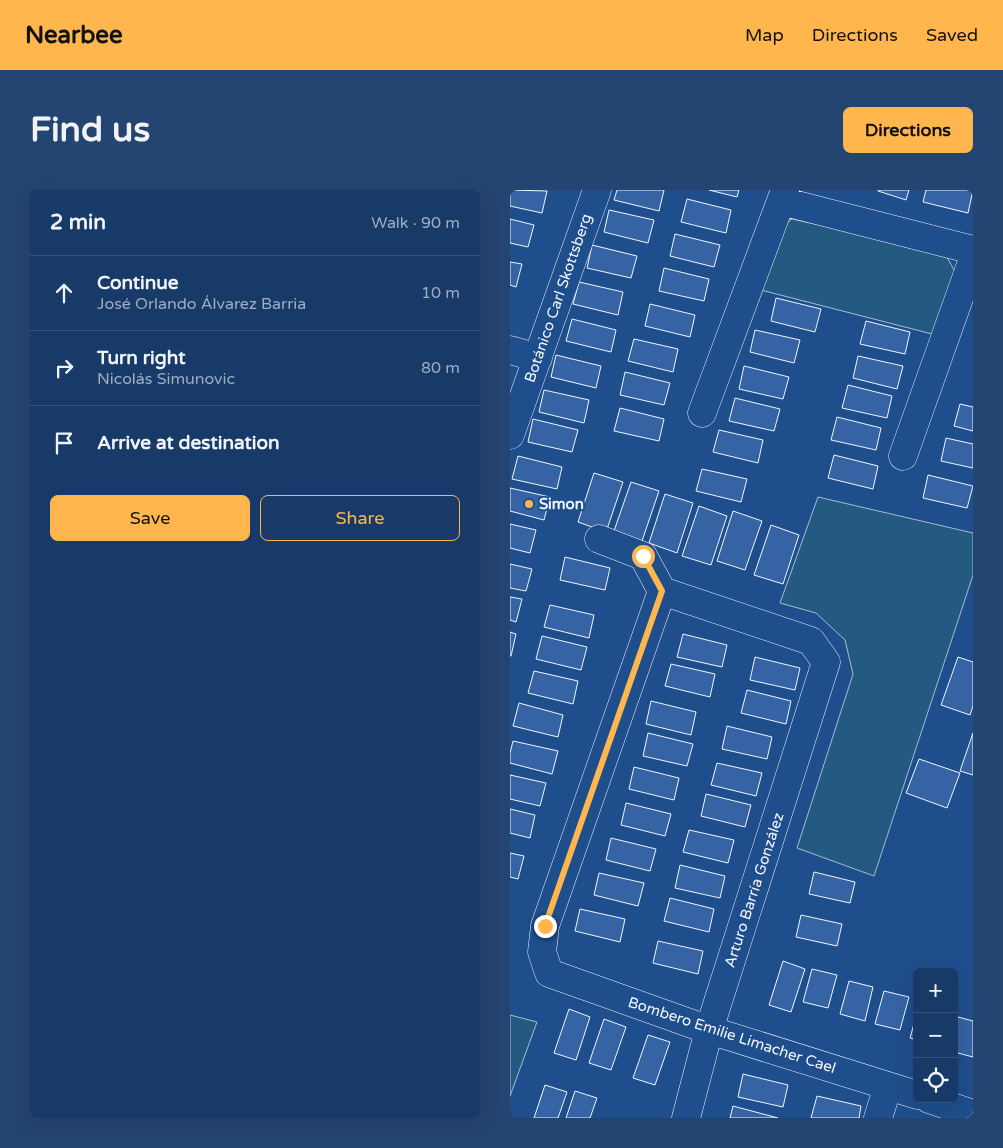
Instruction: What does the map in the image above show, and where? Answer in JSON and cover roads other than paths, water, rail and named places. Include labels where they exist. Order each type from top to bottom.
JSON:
[{"type":"street","name":"Botánico Carl Skottsberg","points":[[510,435],[597,190]]},
{"type":"street","points":[[702,413],[783,196],[973,250]]},
{"type":"street","points":[[903,456],[973,259]]},
{"type":"street","points":[[510,350],[538,358]]},
{"type":"street","points":[[599,539],[643,556],[662,591]]},
{"type":"street","name":"Arturo Barría González","points":[[662,591],[811,641],[826,662],[709,1030],[686,1118]]},
{"type":"street","name":"Bombero Emilie Limacher Cael","points":[[662,591],[545,926],[542,952],[549,973],[709,1030],[913,1094]]},
{"type":"street","points":[[878,1118],[888,1086]]},
{"type":"street","points":[[941,1103],[973,1114]]},
{"type":"place","name":"Simon","points":[[529,504]]}]
